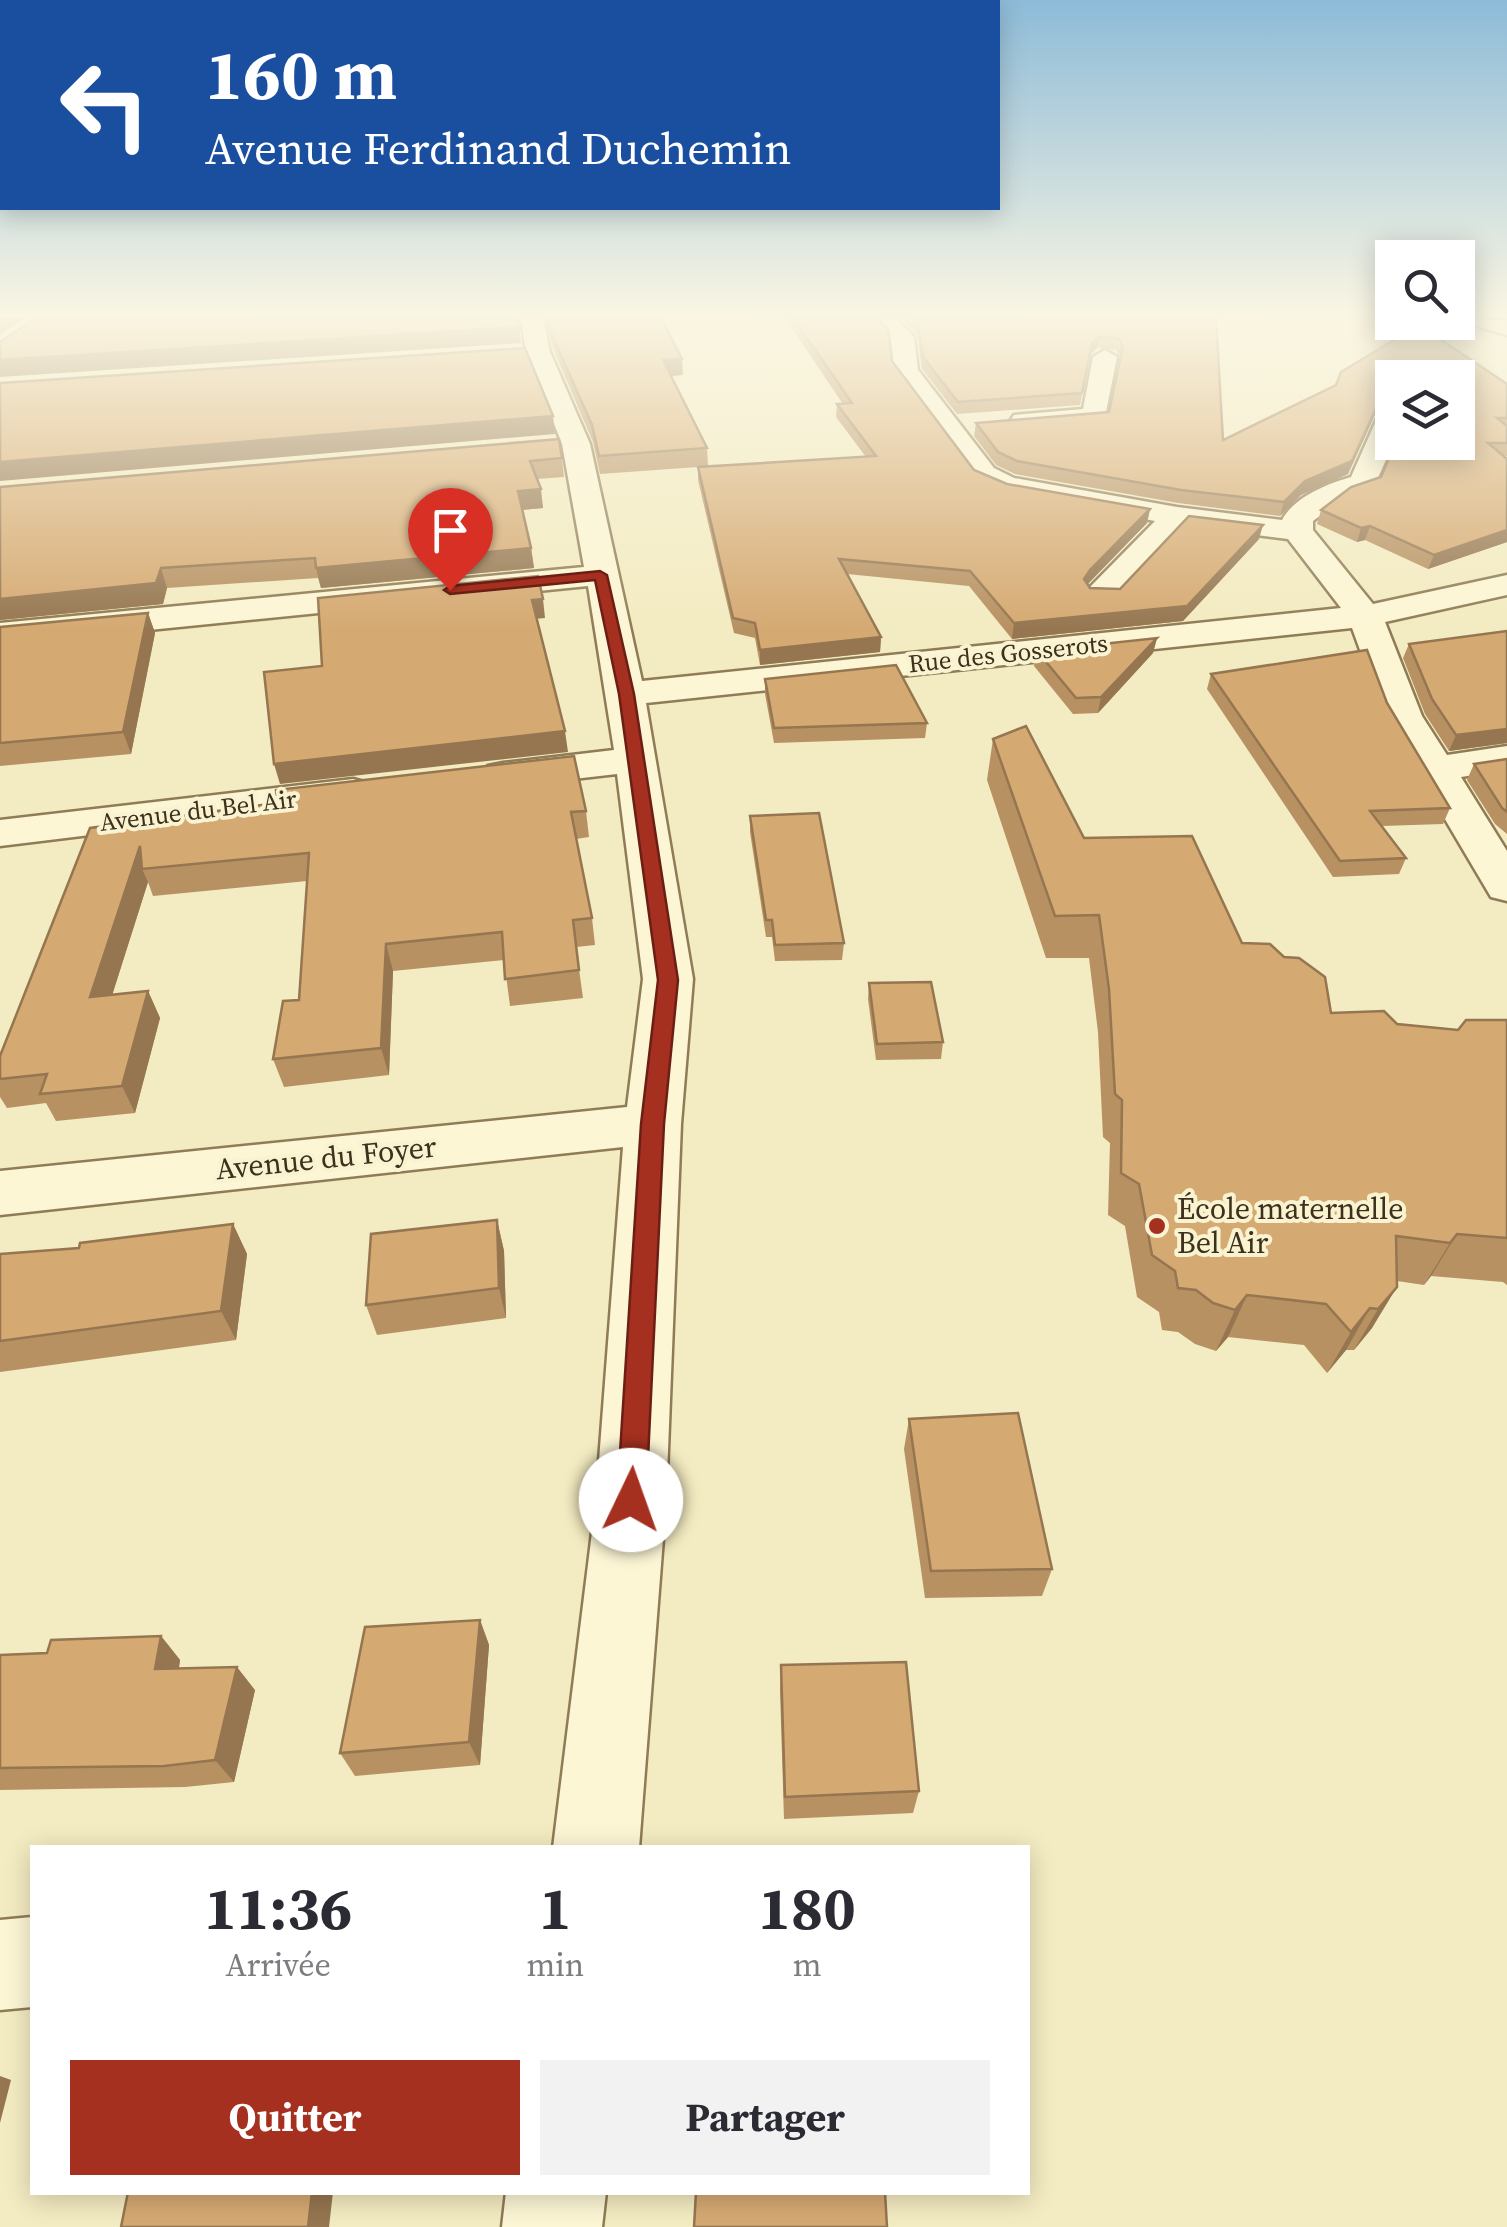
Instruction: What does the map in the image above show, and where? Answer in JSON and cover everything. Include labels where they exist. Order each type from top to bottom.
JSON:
[{"type":"street","points":[[557,422],[600,575],[626,694],[668,980],[653,1124],[631,1500],[596,1845]]},
{"type":"street","points":[[947,422],[984,474],[1006,485],[1176,516],[1298,531]]},
{"type":"street","points":[[950,426],[1010,422]]},
{"type":"street","points":[[1375,454],[1363,483],[1335,491],[1297,518],[1298,531],[1365,616],[1403,716],[1507,888]]},
{"type":"street","points":[[1102,594],[1176,516]]},
{"type":"street","points":[[0,634],[600,575]]},
{"type":"street","name":"Rue des Gosserots","points":[[626,694],[1365,616],[1507,585]]},
{"type":"street","points":[[1434,769],[1507,758]]},
{"type":"street","points":[[456,781],[634,760]]},
{"type":"street","name":"Avenue du Bel Air","points":[[0,833],[396,788]]},
{"type":"street","name":"Avenue du Foyer","points":[[0,1193],[653,1124]]},
{"type":"street","points":[[0,1965],[30,1962]]},
{"type":"street","points":[[552,2227],[556,2195]]},
{"type":"building","points":[[0,422],[482,422],[0,462]]},
{"type":"building","points":[[591,422],[694,422],[707,448],[599,456]]},
{"type":"building","points":[[850,422],[938,422],[974,470],[1007,484],[1150,509],[1090,570],[1084,579],[1090,588],[1120,589],[1189,516],[1263,525],[1187,606],[1014,623],[970,571],[839,559],[881,637],[760,650],[755,623],[733,618],[698,467],[876,456]]},
{"type":"building","points":[[1222,422],[1223,440],[1260,422],[1370,422],[1352,461],[1305,481],[1284,502],[1181,490],[1017,461],[998,452],[976,423]]},
{"type":"building","points":[[1475,422],[1502,422],[1507,426],[1507,443],[1488,443],[1507,459],[1507,530],[1434,555],[1370,526],[1361,528],[1321,510],[1351,487],[1381,477],[1388,460],[1475,460]]},
{"type":"building","points":[[559,439],[562,458],[530,461],[541,489],[518,491],[531,548],[316,568],[315,558],[161,568],[156,583],[0,599],[0,487]]},
{"type":"building","points":[[538,576],[543,599],[532,600],[565,731],[274,764],[264,672],[322,666],[318,598]]},
{"type":"building","points":[[148,613],[123,732],[0,743],[0,627]]},
{"type":"building","points":[[1507,631],[1507,729],[1456,735],[1432,699],[1409,644]]},
{"type":"building","points":[[1157,638],[1101,697],[1076,698],[1037,651]]},
{"type":"building","points":[[1367,650],[1387,703],[1450,808],[1370,811],[1406,858],[1340,861],[1211,674]]},
{"type":"building","points":[[896,665],[927,723],[774,728],[765,679]]},
{"type":"building","points":[[1026,726],[1084,838],[1192,836],[1242,943],[1270,944],[1284,957],[1299,958],[1325,977],[1331,1013],[1384,1011],[1397,1024],[1458,1030],[1466,1020],[1507,1020],[1507,1238],[1457,1234],[1450,1243],[1396,1236],[1397,1287],[1378,1309],[1370,1308],[1351,1332],[1326,1304],[1247,1295],[1235,1310],[1213,1303],[1196,1290],[1178,1288],[1175,1271],[1152,1255],[1139,1184],[1121,1173],[1122,1100],[1115,1094],[1109,989],[1099,915],[1055,916],[993,739]]},
{"type":"building","points":[[574,756],[586,811],[571,812],[592,918],[573,920],[579,970],[505,979],[502,932],[386,944],[381,1048],[273,1059],[283,1001],[299,1000],[309,853],[142,869],[140,846],[90,997],[148,991],[122,1086],[40,1094],[47,1074],[0,1079],[0,1056],[90,828],[277,803],[276,790]]},
{"type":"building","points":[[1507,759],[1507,812],[1474,764]]},
{"type":"building","points":[[819,813],[844,943],[775,945],[772,920],[766,920],[750,816]]},
{"type":"building","points":[[931,982],[943,1042],[877,1044],[869,983]]},
{"type":"building","points":[[497,1220],[499,1288],[366,1305],[371,1234]]},
{"type":"building","points":[[233,1224],[221,1311],[0,1341],[0,1254],[79,1248],[80,1243]]},
{"type":"building","points":[[1018,1413],[1052,1569],[931,1571],[909,1419]]},
{"type":"building","points":[[480,1620],[469,1742],[340,1753],[365,1627]]},
{"type":"building","points":[[161,1636],[155,1669],[237,1667],[215,1760],[164,1766],[0,1768],[0,1655],[47,1653],[51,1640]]},
{"type":"building","points":[[906,1662],[919,1791],[785,1797],[781,1665]]},
{"type":"building","points":[[127,2195],[312,2195],[308,2227],[121,2227]]},
{"type":"building","points":[[696,2195],[885,2195],[887,2227],[694,2227]]},
{"type":"place","name":"École maternelle Bel Air","points":[[1157,1226]]},
{"type":"route","points":[[450,590],[600,575],[626,694],[668,980],[653,1124],[631,1500]]}]
